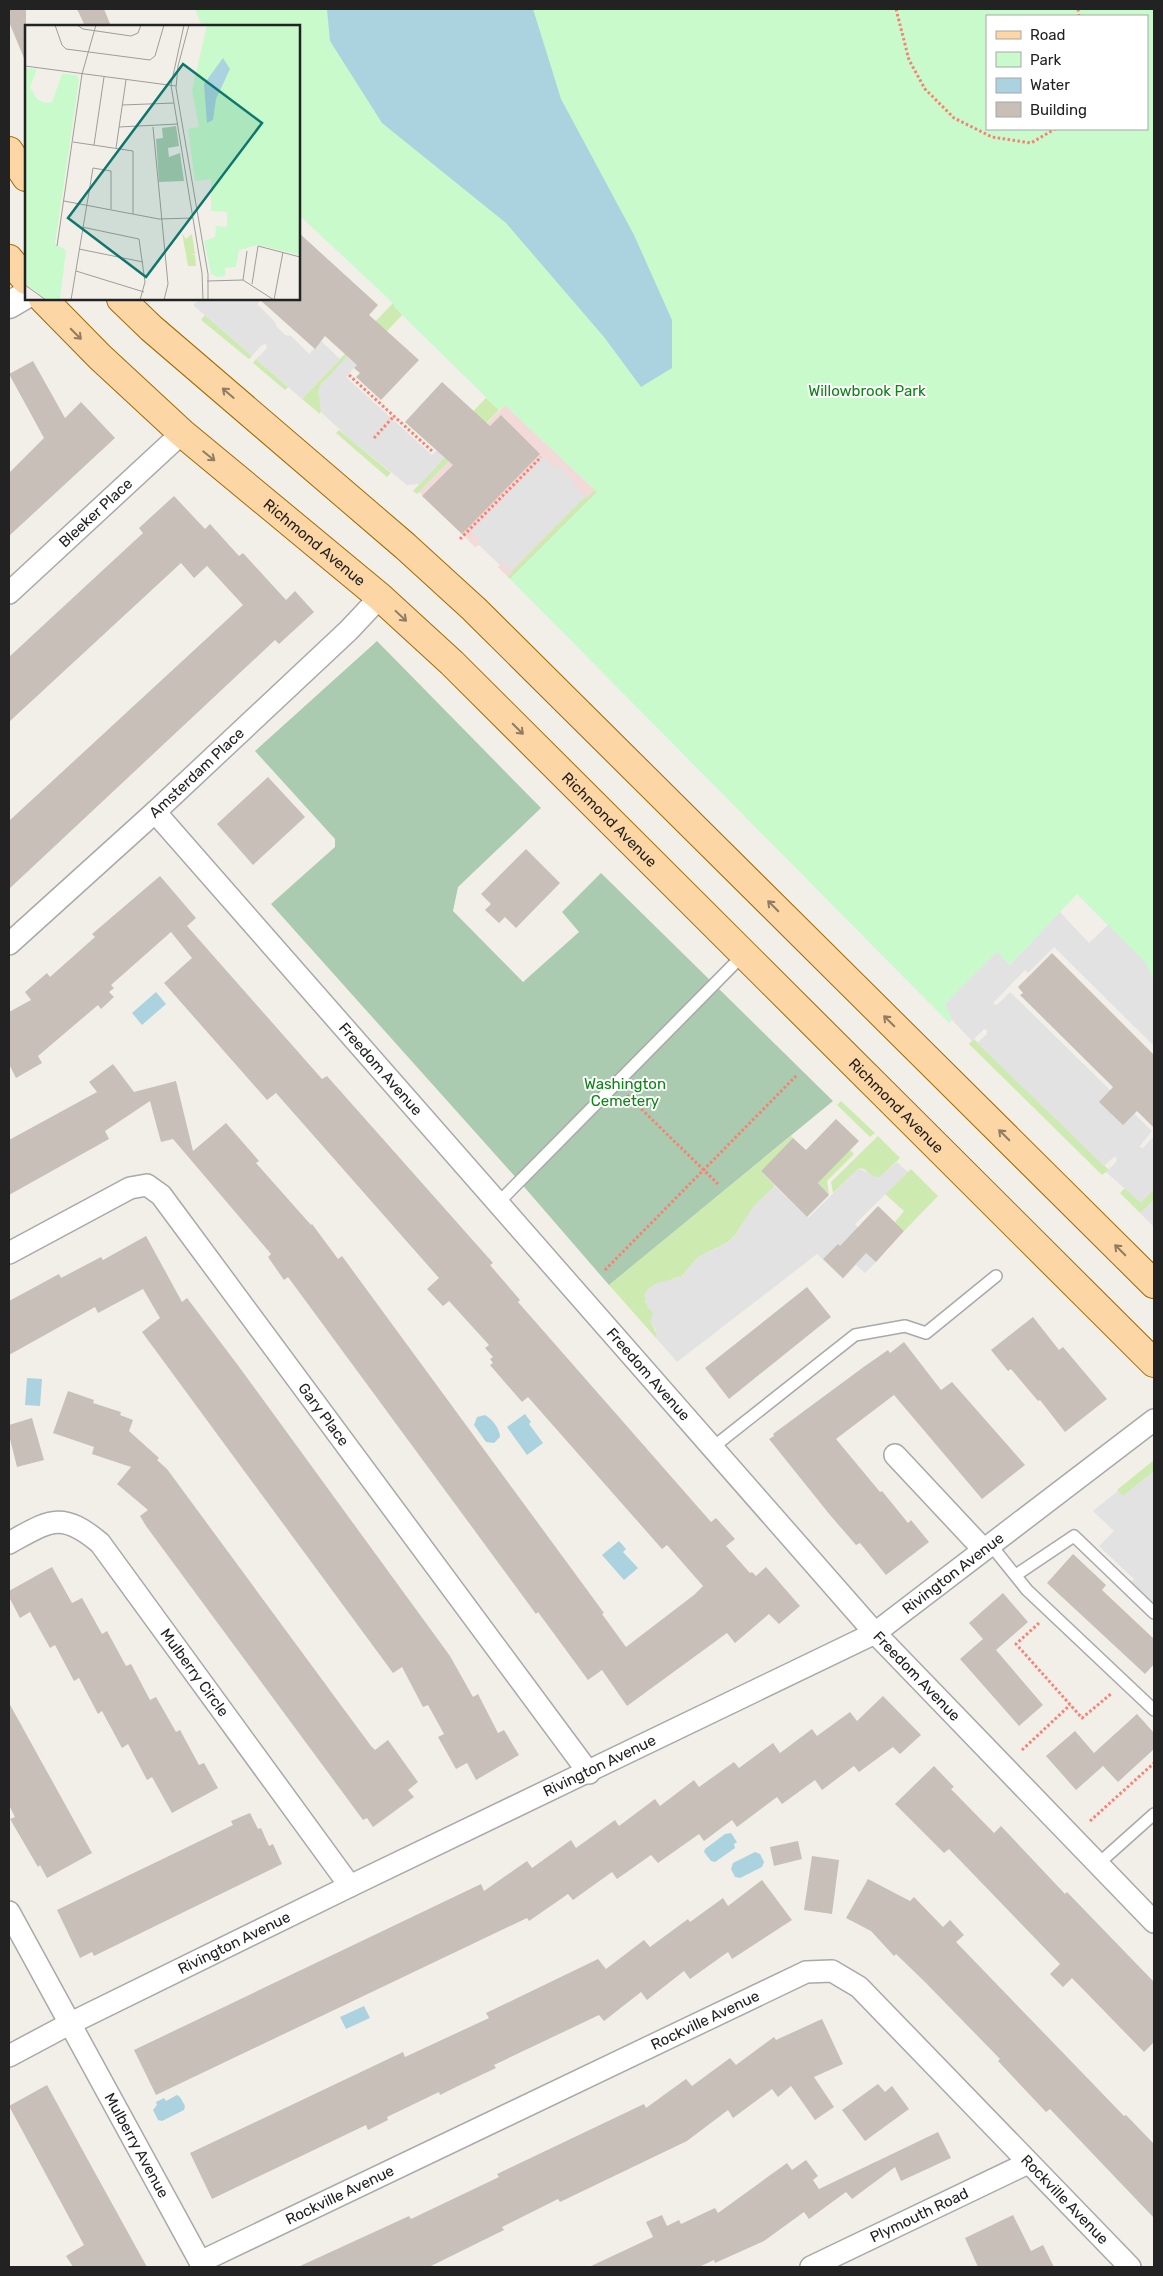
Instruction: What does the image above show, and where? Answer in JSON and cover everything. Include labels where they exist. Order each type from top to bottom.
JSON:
[{"type":"main road","points":[[9,151],[25,175]]},
{"type":"main road","points":[[9,259],[25,279]]},
{"type":"main road","name":"Richmond Avenue","points":[[44,300],[100,357],[182,433],[380,597],[452,664],[1154,1363]]},
{"type":"main road","points":[[122,300],[151,328],[405,546],[474,609],[1154,1284]]},
{"type":"street","points":[[9,305],[25,296]]},
{"type":"street","name":"Bleeker Place","points":[[9,593],[182,433]]},
{"type":"street","name":"Amsterdam Place","points":[[9,944],[156,812],[348,630],[380,597]]},
{"type":"street","name":"Freedom Avenue","points":[[156,812],[875,1633],[1154,1922]]},
{"type":"street","name":"Gary Place","points":[[9,1253],[130,1188],[147,1185],[162,1195],[589,1773]]},
{"type":"street","name":"Rivington Avenue","points":[[9,2056],[69,2024],[350,1886],[589,1773],[875,1633],[1154,1420]]},
{"type":"street","points":[[895,1454],[986,1547]]},
{"type":"street","name":"Mulberry Circle","points":[[9,1543],[46,1522],[65,1522],[83,1528],[100,1543],[350,1886]]},
{"type":"street","points":[[9,1912],[69,2024]]},
{"type":"street","name":"Rockville Avenue","points":[[201,2265],[806,1972],[832,1970],[859,1987],[1130,2267]]},
{"type":"street","name":"Mulberry Avenue","points":[[69,2024],[201,2265]]},
{"type":"street","name":"Plymouth Road","points":[[811,2267],[1028,2163]]},
{"type":"lane","points":[[498,1203],[744,954]]},
{"type":"lane","points":[[712,1448],[854,1335],[906,1326],[926,1333],[996,1276]]},
{"type":"lane","points":[[1016,1575],[1074,1536],[1154,1613]]},
{"type":"lane","points":[[986,1547],[1016,1575],[1027,1590],[1154,1710]]},
{"type":"lane","points":[[1098,1864],[1154,1814]]},
{"type":"path","points":[[896,9],[909,60],[925,89],[954,118],[992,136],[1031,143],[1053,130]]},
{"type":"path","points":[[350,375],[432,450]]},
{"type":"path","points":[[374,438],[394,416]]},
{"type":"path","points":[[460,539],[541,457]]},
{"type":"path","points":[[605,1270],[797,1075]]},
{"type":"path","points":[[615,1084],[718,1184]]},
{"type":"path","points":[[1046,1617],[1016,1644],[1082,1718],[1112,1692]]},
{"type":"path","points":[[1022,1750],[1070,1705]]},
{"type":"path","points":[[1090,1821],[1154,1763]]},
{"type":"shaded area","points":[[199,300],[261,300],[257,304],[275,322],[277,327],[285,335],[291,336],[309,354],[321,341],[340,359],[302,399],[256,359],[267,348],[266,344],[262,345],[252,356],[193,305]]},
{"type":"shaded area","points":[[359,343],[376,343],[346,377],[432,455],[441,447],[465,436],[420,484],[407,485],[351,440],[321,412],[318,390],[320,386]]},
{"type":"shaded area","points":[[505,405],[597,492],[510,579],[498,567],[500,565],[479,545],[475,547],[419,492]]},
{"type":"shaded area","points":[[544,457],[555,468],[559,466],[574,481],[573,484],[585,497],[510,571],[502,563],[500,565],[479,544],[479,539],[471,531]]},
{"type":"shaded area","points":[[1060,912],[1089,943],[1108,925],[1146,963],[1154,980],[1154,1046],[1054,947],[1028,973],[1025,970],[993,1003],[995,1005],[998,1004],[1010,992],[1152,1131],[1139,1147],[1143,1148],[1154,1136],[1154,1189],[1141,1203],[1106,1172],[1116,1162],[1117,1158],[1114,1157],[1104,1166],[977,1043],[987,1034],[987,1030],[984,1029],[972,1041],[952,1020],[945,1004],[997,952],[1010,965]]},
{"type":"shaded area","points":[[897,1162],[908,1172],[855,1224],[868,1237],[860,1247],[876,1262],[865,1273],[856,1265],[843,1279],[817,1254],[677,1362],[656,1338],[656,1330],[650,1323],[653,1312],[648,1308],[644,1295],[650,1287],[660,1282],[681,1277],[698,1257],[728,1242],[736,1234],[754,1206],[775,1186],[808,1218],[859,1168],[878,1178]]},
{"type":"shaded area","points":[[1154,1200],[1154,1227],[1140,1213]]},
{"type":"shaded area","points":[[1154,1471],[1154,1610],[1128,1586],[1134,1579],[1099,1546],[1114,1531],[1093,1511],[1118,1491],[1123,1496]]},
{"type":"green space","name":"Willowbrook Park","points":[[195,9],[1154,9],[1154,980],[1145,963],[1077,894],[1010,965],[997,952],[945,1004],[952,1020],[949,1023],[510,579],[597,492],[505,405],[499,410],[395,308],[393,303],[300,216],[300,25],[202,25]]},
{"type":"green space","points":[[393,303],[402,315],[376,343],[323,382],[321,386],[320,414],[302,399]]},
{"type":"green space","points":[[205,315],[252,356],[249,359],[201,320]]},
{"type":"green space","points":[[256,359],[288,387],[285,390],[253,363]]},
{"type":"green space","points":[[486,398],[499,410],[417,494],[413,491],[465,436],[463,422]]},
{"type":"green space","points":[[339,430],[391,473],[387,477],[336,433]]},
{"type":"green space","points":[[595,490],[597,492],[510,579],[508,577],[514,569],[585,497],[587,498]]},
{"type":"green space","name":"Washington Cemetery","points":[[377,641],[541,808],[458,887],[453,911],[523,982],[579,932],[562,912],[601,873],[833,1101],[609,1285],[519,1181],[271,904],[335,847],[335,839],[255,751]]},
{"type":"green space","points":[[974,1039],[1109,1170],[1102,1175],[969,1044]]},
{"type":"green space","points":[[841,1101],[875,1133],[870,1137],[837,1105]]},
{"type":"green space","points":[[791,1136],[793,1138],[761,1171],[775,1186],[754,1206],[736,1234],[728,1242],[698,1257],[681,1277],[674,1278],[645,1301],[653,1312],[653,1327],[657,1334],[656,1338],[609,1285]]},
{"type":"green space","points":[[878,1136],[900,1158],[880,1177],[874,1178],[864,1169],[859,1168],[833,1193],[831,1182]]},
{"type":"green space","points":[[850,1150],[854,1154],[827,1181],[829,1195],[818,1183]]},
{"type":"green space","points":[[911,1169],[938,1196],[904,1231],[895,1222],[904,1211],[885,1194]]},
{"type":"green space","points":[[1126,1187],[1141,1202],[1154,1189],[1154,1200],[1140,1213],[1120,1193]]},
{"type":"green space","points":[[1154,1460],[1154,1471],[1122,1497],[1117,1490]]},
{"type":"water","points":[[327,9],[533,9],[561,99],[634,235],[672,320],[672,368],[641,387],[604,337],[506,223],[382,123],[330,41]]},
{"type":"water","points":[[156,992],[166,1004],[142,1025],[132,1013]]},
{"type":"water","points":[[27,1378],[42,1379],[40,1406],[25,1405]]},
{"type":"water","points":[[525,1414],[531,1422],[529,1424],[543,1443],[527,1455],[507,1427]]},
{"type":"water","points":[[485,1415],[499,1431],[500,1437],[494,1443],[486,1442],[474,1425],[477,1417]]},
{"type":"water","points":[[619,1541],[626,1549],[623,1552],[638,1568],[624,1580],[602,1555]]},
{"type":"water","points":[[731,1833],[737,1842],[734,1844],[735,1848],[715,1862],[711,1861],[704,1852],[705,1849],[725,1834]]},
{"type":"water","points":[[755,1852],[760,1854],[764,1862],[762,1867],[740,1878],[735,1877],[731,1869],[733,1863]]},
{"type":"water","points":[[364,2006],[370,2018],[346,2029],[340,2017]]},
{"type":"water","points":[[177,2095],[185,2106],[184,2110],[162,2121],[158,2120],[153,2110],[157,2105],[156,2102],[164,2098],[166,2101]]},
{"type":"building","points":[[9,9],[26,9],[25,61],[9,22]]},
{"type":"building","points":[[77,9],[104,9],[111,25],[85,25]]},
{"type":"building","points":[[300,234],[378,305],[369,315],[419,360],[381,400],[356,377],[360,373],[354,368],[357,365],[325,336],[315,349],[260,300],[300,300]]},
{"type":"building","points":[[33,361],[65,418],[81,402],[115,438],[9,536],[9,473],[44,438],[9,374]]},
{"type":"building","points":[[442,382],[490,426],[501,415],[540,454],[462,534],[422,496],[453,465],[405,422]]},
{"type":"building","points":[[174,496],[205,529],[210,524],[239,556],[243,553],[286,600],[295,591],[314,612],[279,644],[275,640],[9,889],[9,821],[243,605],[207,566],[194,578],[181,563],[9,722],[9,657],[143,533],[139,528]]},
{"type":"building","points":[[268,777],[305,817],[253,865],[217,824]]},
{"type":"building","points":[[526,849],[560,883],[516,928],[505,917],[499,923],[485,910],[491,904],[481,894]]},
{"type":"building","points":[[160,876],[196,918],[187,926],[322,1079],[327,1076],[493,1263],[490,1265],[520,1300],[518,1302],[711,1522],[716,1518],[735,1539],[726,1546],[750,1573],[752,1572],[756,1576],[766,1567],[800,1606],[779,1624],[769,1614],[735,1643],[727,1633],[627,1706],[602,1670],[588,1680],[538,1612],[536,1614],[288,1277],[284,1280],[268,1257],[271,1254],[173,1139],[161,1142],[150,1101],[105,1131],[109,1139],[9,1195],[9,1140],[97,1092],[89,1082],[113,1064],[134,1092],[176,1081],[193,1151],[226,1123],[259,1161],[256,1163],[312,1224],[338,1259],[342,1256],[604,1613],[602,1614],[626,1647],[703,1586],[667,1545],[662,1549],[528,1397],[522,1402],[490,1365],[493,1363],[490,1359],[493,1357],[485,1348],[489,1345],[449,1301],[443,1306],[427,1289],[439,1278],[276,1093],[267,1100],[164,983],[192,958],[171,932],[111,985],[114,988],[109,992],[114,997],[101,1009],[98,1005],[38,1056],[42,1063],[16,1078],[9,1064],[9,1012],[31,1000],[25,992],[47,973],[50,977],[95,937],[92,934]]},
{"type":"building","points":[[1052,953],[1154,1055],[1154,1128],[1137,1111],[1123,1125],[1099,1102],[1113,1087],[1020,995],[1023,993],[1018,987]]},
{"type":"building","points":[[836,1119],[859,1141],[818,1183],[829,1195],[807,1217],[761,1171],[793,1138],[806,1150]]},
{"type":"building","points":[[878,1206],[904,1231],[876,1262],[866,1253],[843,1278],[823,1259],[838,1244],[840,1246]]},
{"type":"building","points":[[146,1236],[182,1302],[187,1298],[237,1364],[450,1656],[473,1697],[478,1694],[498,1733],[504,1730],[519,1755],[476,1780],[467,1763],[456,1769],[438,1737],[444,1734],[428,1705],[423,1707],[402,1667],[393,1673],[142,1332],[160,1318],[143,1289],[98,1313],[95,1307],[9,1355],[9,1301],[59,1274],[61,1278],[101,1257],[103,1260]]},
{"type":"building","points":[[807,1287],[831,1317],[729,1399],[705,1368]]},
{"type":"building","points":[[1033,1317],[1059,1350],[1063,1347],[1107,1399],[1065,1432],[1040,1400],[1038,1401],[1011,1369],[1008,1371],[991,1350]]},
{"type":"building","points":[[904,1342],[941,1390],[952,1382],[1025,1465],[982,1499],[894,1395],[836,1439],[880,1492],[882,1491],[908,1523],[911,1520],[929,1542],[886,1575],[860,1543],[856,1545],[830,1515],[769,1439],[774,1436],[773,1434],[865,1366],[888,1350],[890,1353]]},
{"type":"building","points":[[68,1391],[94,1400],[93,1403],[121,1412],[120,1415],[133,1420],[129,1431],[159,1458],[157,1460],[167,1469],[371,1746],[375,1750],[388,1740],[418,1782],[408,1790],[414,1797],[373,1827],[367,1818],[363,1820],[146,1526],[140,1516],[148,1510],[117,1484],[131,1467],[92,1454],[94,1447],[53,1433]]},
{"type":"building","points":[[32,1418],[44,1460],[17,1467],[9,1435],[9,1425]]},
{"type":"building","points":[[1073,1554],[1106,1585],[1102,1590],[1154,1639],[1154,1664],[1145,1674],[1047,1583]]},
{"type":"building","points":[[52,1567],[72,1603],[82,1598],[102,1634],[107,1631],[126,1666],[131,1664],[150,1700],[156,1697],[176,1732],[180,1730],[199,1765],[204,1763],[218,1788],[172,1813],[152,1777],[147,1780],[128,1744],[122,1748],[102,1711],[98,1714],[79,1678],[74,1681],[55,1645],[50,1648],[30,1612],[20,1618],[9,1597],[9,1591]]},
{"type":"building","points":[[1003,1593],[1028,1622],[996,1650],[1043,1705],[1019,1726],[960,1659],[983,1639],[969,1623]]},
{"type":"building","points":[[883,1696],[921,1735],[900,1754],[893,1747],[859,1772],[854,1766],[822,1790],[815,1780],[782,1804],[777,1797],[737,1827],[732,1820],[704,1841],[699,1834],[658,1863],[651,1855],[617,1879],[612,1872],[573,1900],[568,1894],[529,1921],[527,1918],[156,2095],[134,2050],[481,1884],[484,1891],[527,1861],[532,1868],[571,1840],[576,1848],[615,1820],[619,1826],[655,1799],[660,1806],[694,1780],[699,1787],[734,1762],[739,1768],[773,1743],[780,1753],[812,1729],[817,1736],[850,1712],[857,1721]]},
{"type":"building","points":[[9,1703],[92,1853],[47,1878],[40,1865],[38,1867],[10,1819],[15,1817],[9,1805]]},
{"type":"building","points":[[1137,1714],[1154,1733],[1154,1749],[1118,1782],[1103,1766],[1076,1790],[1046,1756],[1075,1731],[1094,1753]]},
{"type":"building","points":[[934,1766],[954,1787],[951,1789],[994,1833],[1001,1826],[1065,1894],[1067,1892],[1154,1982],[1154,2042],[1144,2052],[1072,1978],[1063,1987],[1050,1974],[1060,1964],[949,1849],[944,1853],[895,1804]]},
{"type":"building","points":[[250,1813],[258,1829],[261,1828],[269,1846],[273,1844],[282,1864],[94,1956],[92,1952],[80,1958],[57,1910],[233,1825],[231,1821]]},
{"type":"building","points":[[798,1841],[802,1859],[774,1866],[770,1847]]},
{"type":"building","points":[[812,1856],[839,1860],[832,1914],[804,1910]]},
{"type":"building","points":[[868,1879],[910,1901],[914,1897],[943,1927],[950,1920],[964,1935],[956,1942],[1124,2116],[1126,2115],[1154,2144],[1154,2218],[1050,2109],[1046,2112],[998,2061],[1000,2059],[925,1982],[896,1954],[894,1956],[871,1931],[846,1918]]},
{"type":"building","points":[[762,1880],[792,1920],[732,1959],[728,1952],[690,1979],[684,1971],[647,2000],[641,1992],[604,2021],[599,2015],[494,2065],[496,2068],[440,2095],[439,2092],[387,2117],[388,2120],[368,2130],[366,2125],[212,2199],[190,2153],[403,2052],[405,2057],[489,2018],[486,2013],[598,1959],[606,1969],[644,1940],[650,1947],[688,1919],[690,1922],[723,1898],[728,1906]]},
{"type":"building","points":[[822,2019],[843,2064],[814,2077],[834,2107],[815,2120],[791,2086],[778,2097],[772,2089],[733,2118],[728,2110],[687,2141],[560,2202],[558,2199],[502,2227],[504,2230],[429,2267],[298,2267],[409,2216],[411,2219],[499,2177],[497,2174],[644,2104],[646,2108],[686,2079],[692,2086],[730,2058],[736,2065],[774,2037],[776,2040]]},
{"type":"building","points":[[878,2084],[885,2092],[892,2086],[909,2109],[865,2141],[842,2110]]},
{"type":"building","points":[[47,2085],[147,2267],[73,2267],[66,2256],[84,2245],[9,2106]]},
{"type":"building","points":[[938,2132],[951,2158],[901,2181],[895,2167],[852,2199],[846,2192],[809,2219],[804,2212],[764,2241],[715,2263],[714,2260],[699,2267],[589,2267],[653,2237],[646,2222],[662,2215],[667,2226],[679,2220],[681,2224],[715,2208],[718,2213],[787,2163],[792,2170],[806,2160],[818,2176],[813,2180],[819,2189]]},
{"type":"building","points":[[1013,2215],[1031,2251],[1043,2245],[1054,2267],[978,2267],[965,2238]]}]
